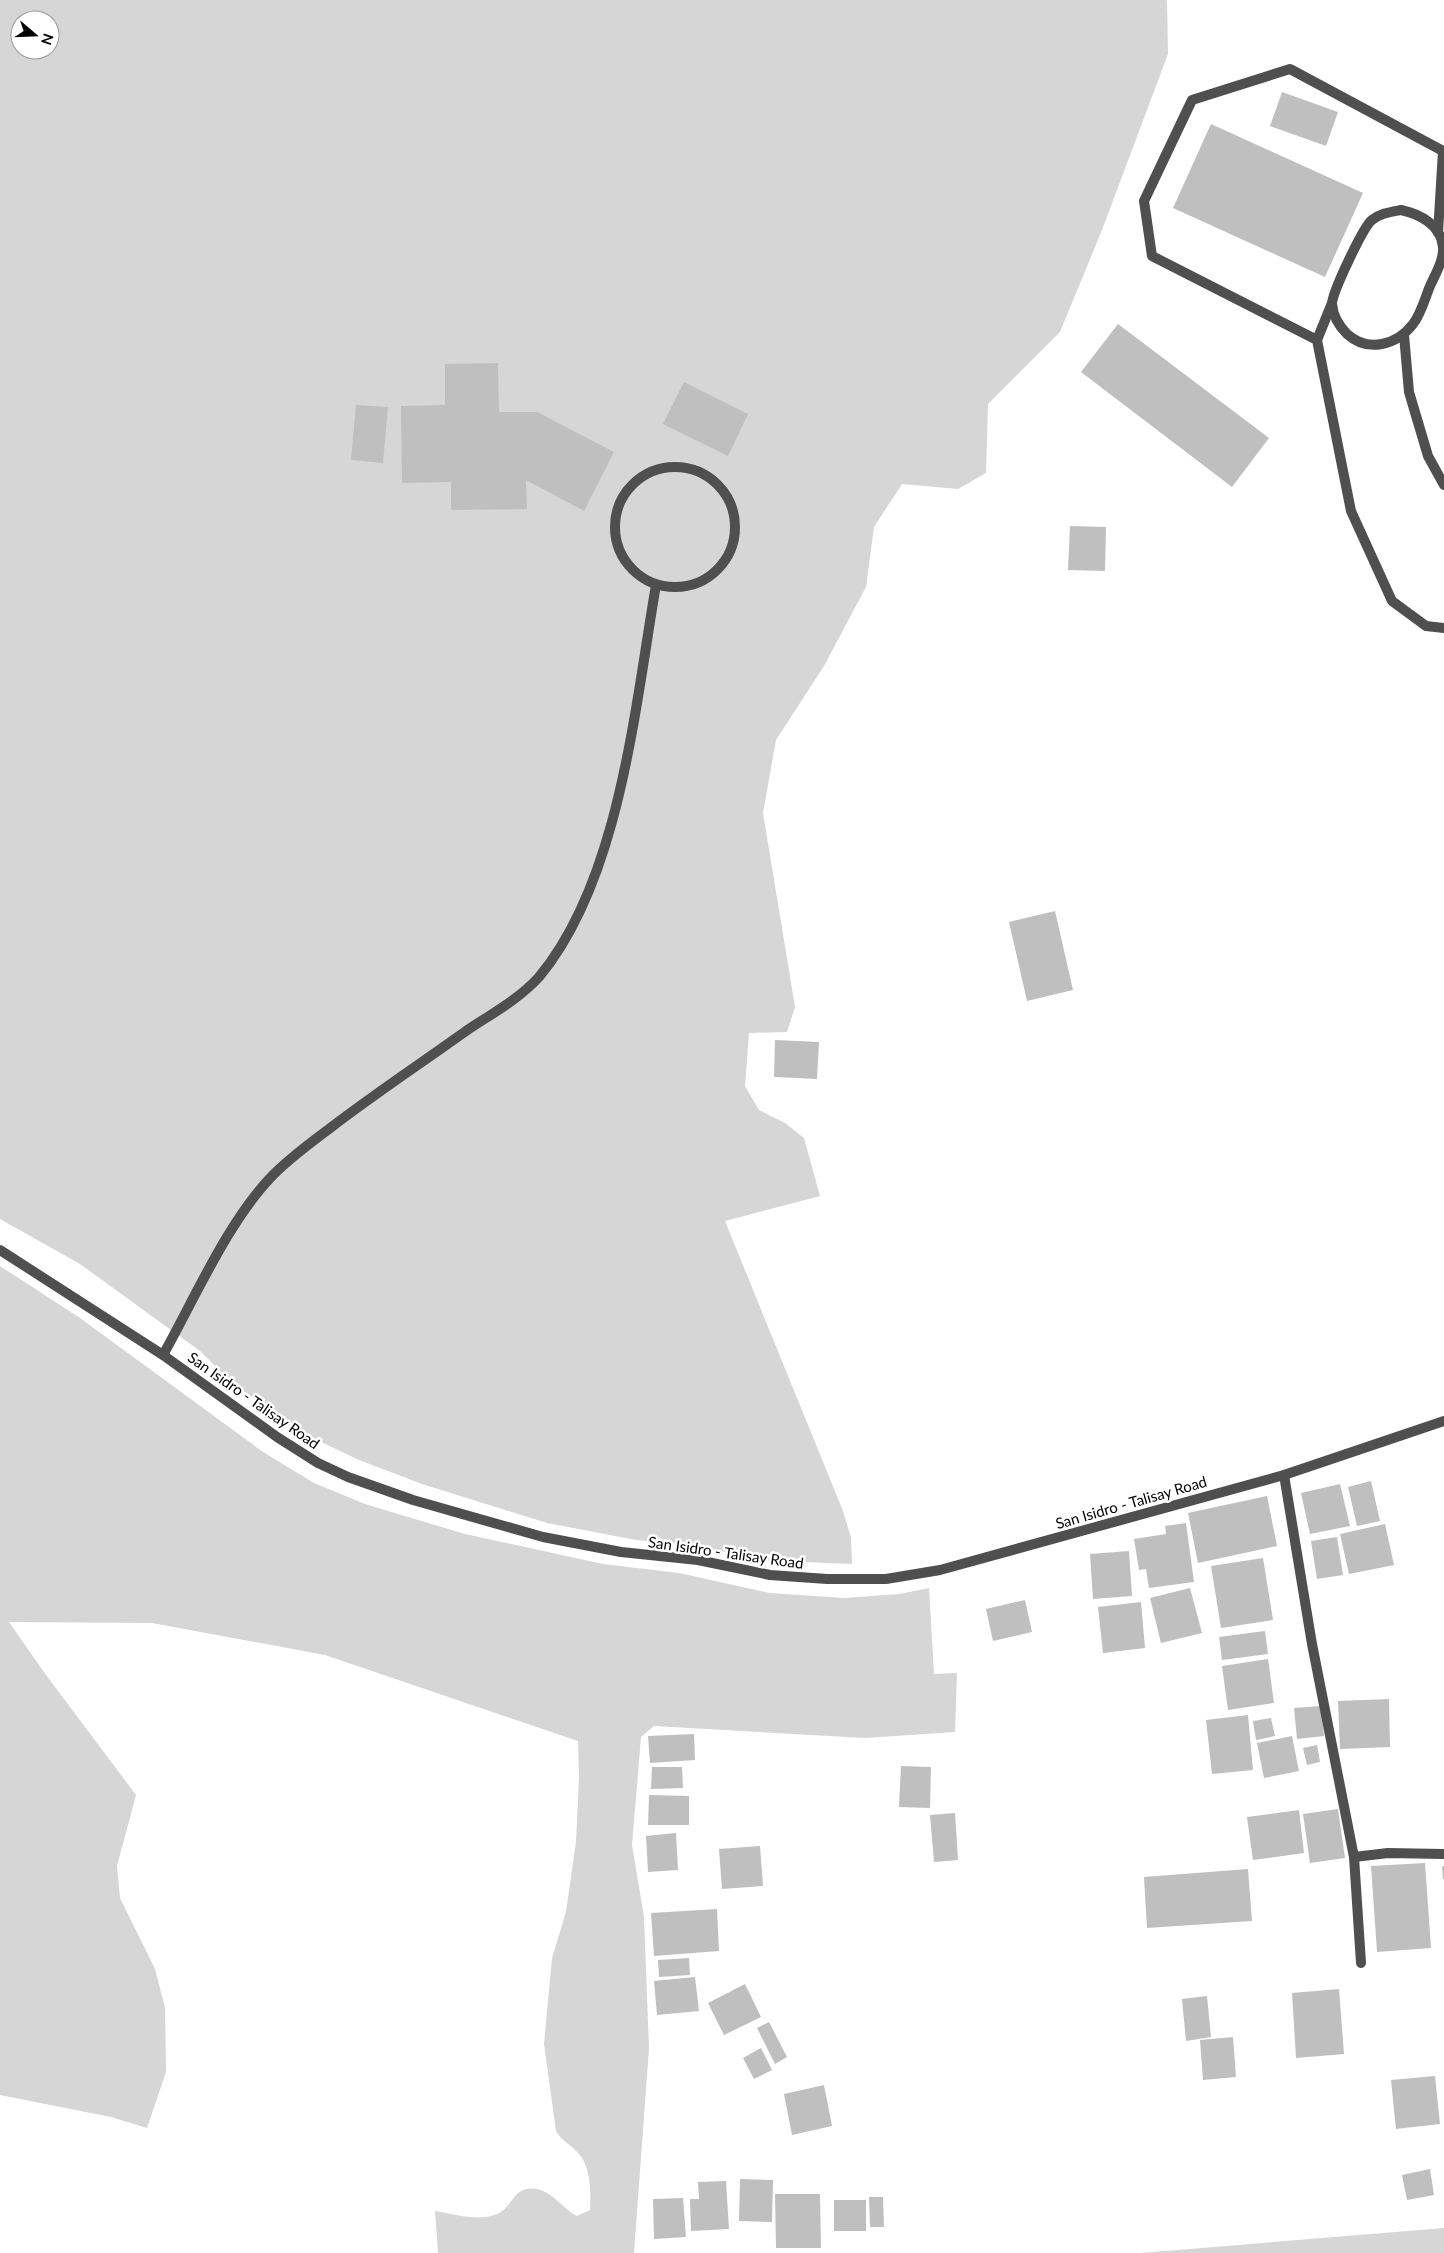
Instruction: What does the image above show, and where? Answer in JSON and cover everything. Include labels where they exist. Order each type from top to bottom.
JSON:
[{"type":"street","points":[[1317,340],[1152,256],[1144,201],[1192,100],[1290,69],[1435,147],[1443,152],[1438,233]]},
{"type":"street","points":[[1332,302],[1334,317],[1341,328],[1358,341],[1379,345],[1392,342],[1404,335],[1414,323],[1439,265],[1443,247],[1438,233],[1429,221],[1408,212],[1386,212],[1372,220],[1362,230],[1332,302],[1317,340],[1351,511],[1392,601],[1426,626],[1444,628]]},
{"type":"street","points":[[1404,335],[1409,392],[1428,456],[1444,485]]},
{"type":"street","points":[[677,467],[696,470],[714,480],[727,496],[735,516],[735,537],[728,557],[715,573],[697,584],[676,588],[656,585],[639,576],[626,562],[617,545],[615,526],[619,507],[627,490],[641,478],[658,469],[677,467]]},
{"type":"street","points":[[164,1355],[225,1242],[254,1198],[273,1175],[348,1114],[481,1021],[513,1002],[538,977],[558,950],[588,891],[612,823],[656,585]]},
{"type":"street","name":"San Isidro - Talisay Road","points":[[0,1250],[164,1355],[276,1437],[318,1462],[356,1480],[463,1515],[543,1537],[621,1552],[698,1560],[770,1575],[827,1580],[877,1579],[940,1570],[1284,1475],[1444,1420]]},
{"type":"street","points":[[1284,1475],[1312,1644],[1354,1856],[1361,1963]]},
{"type":"street","points":[[1354,1856],[1444,1854]]},
{"type":"shaded area","points":[[0,0],[1167,0],[1168,54],[1102,230],[1060,332],[988,404],[986,473],[958,489],[902,484],[874,527],[866,587],[824,666],[776,740],[763,813],[795,1007],[787,1032],[749,1033],[745,1086],[759,1110],[785,1123],[804,1138],[820,1196],[725,1221],[843,1511],[851,1538],[852,1564],[759,1560],[695,1545],[636,1540],[547,1523],[422,1484],[359,1460],[315,1439],[286,1421],[232,1383],[200,1351],[80,1264],[0,1219]]},
{"type":"shaded area","points":[[0,1266],[80,1318],[263,1452],[314,1483],[365,1504],[465,1534],[603,1564],[679,1573],[770,1593],[844,1598],[900,1594],[929,1588],[934,1674],[957,1673],[955,1732],[865,1738],[654,1726],[641,1737],[632,1845],[644,1917],[649,2048],[634,2253],[438,2253],[435,2211],[466,2217],[490,2216],[502,2211],[522,2190],[528,2189],[542,2190],[577,2216],[590,2210],[590,2188],[586,2165],[578,2153],[556,2131],[544,2044],[552,1958],[566,1912],[576,1842],[579,1778],[578,1741],[325,1655],[152,1623],[9,1622],[46,1675],[136,1795],[117,1866],[120,1898],[155,1969],[165,2008],[166,2072],[147,2128],[111,2117],[0,2095]]},
{"type":"shaded area","points":[[1444,2228],[1444,2253],[1141,2253]]},
{"type":"building","points":[[1282,92],[1338,112],[1326,146],[1270,126]]},
{"type":"building","points":[[1211,124],[1363,193],[1325,277],[1173,208]]},
{"type":"building","points":[[1118,324],[1269,438],[1232,487],[1081,372]]},
{"type":"building","points":[[498,363],[499,412],[537,412],[614,452],[584,511],[526,480],[527,509],[451,510],[451,482],[402,483],[401,406],[445,405],[445,364]]},
{"type":"building","points":[[684,382],[748,414],[728,456],[663,424]]},
{"type":"building","points":[[356,405],[388,407],[383,463],[351,460]]},
{"type":"building","points":[[1070,526],[1106,527],[1105,571],[1068,570]]},
{"type":"building","points":[[1055,911],[1073,990],[1027,1001],[1009,922]]},
{"type":"building","points":[[775,1040],[819,1042],[817,1079],[774,1077]]},
{"type":"building","points":[[1371,1481],[1380,1521],[1357,1526],[1348,1487]]},
{"type":"building","points":[[1340,1484],[1350,1526],[1310,1534],[1301,1493]]},
{"type":"building","points":[[1267,1496],[1277,1546],[1198,1563],[1188,1513]]},
{"type":"building","points":[[1186,1523],[1194,1582],[1149,1588],[1146,1569],[1139,1570],[1134,1539],[1166,1534],[1165,1526]]},
{"type":"building","points":[[1385,1524],[1394,1565],[1349,1574],[1340,1534]]},
{"type":"building","points":[[1337,1537],[1343,1575],[1317,1579],[1311,1541]]},
{"type":"building","points":[[1129,1551],[1132,1596],[1093,1599],[1090,1554]]},
{"type":"building","points":[[1263,1558],[1273,1620],[1221,1628],[1211,1566]]},
{"type":"building","points":[[1190,1588],[1202,1633],[1161,1643],[1150,1598]]},
{"type":"building","points":[[1025,1600],[1032,1632],[993,1641],[986,1609]]},
{"type":"building","points":[[1141,1602],[1145,1648],[1103,1653],[1098,1607]]},
{"type":"building","points":[[1265,1631],[1268,1654],[1222,1660],[1219,1637]]},
{"type":"building","points":[[1268,1659],[1274,1703],[1228,1710],[1222,1666]]},
{"type":"building","points":[[1389,1699],[1390,1747],[1340,1749],[1338,1701]]},
{"type":"building","points":[[1321,1706],[1324,1736],[1297,1739],[1294,1708]]},
{"type":"building","points":[[1248,1715],[1253,1770],[1212,1774],[1206,1720]]},
{"type":"building","points":[[1271,1718],[1275,1736],[1256,1740],[1253,1721]]},
{"type":"building","points":[[694,1734],[695,1760],[650,1763],[648,1736]]},
{"type":"building","points":[[1292,1736],[1299,1771],[1264,1778],[1257,1743]]},
{"type":"building","points":[[1317,1745],[1320,1762],[1307,1765],[1303,1748]]},
{"type":"building","points":[[901,1766],[931,1767],[930,1808],[899,1807]]},
{"type":"building","points":[[652,1767],[682,1767],[683,1788],[651,1789]]},
{"type":"building","points":[[649,1795],[689,1796],[689,1825],[648,1825]]},
{"type":"building","points":[[1338,1809],[1345,1858],[1310,1863],[1303,1814]]},
{"type":"building","points":[[1299,1810],[1304,1853],[1253,1860],[1247,1817]]},
{"type":"building","points":[[955,1813],[958,1860],[934,1862],[930,1815]]},
{"type":"building","points":[[676,1833],[678,1870],[648,1872],[646,1836]]},
{"type":"building","points":[[760,1846],[763,1886],[722,1889],[719,1849]]},
{"type":"building","points":[[1425,1863],[1431,1948],[1377,1952],[1371,1866]]},
{"type":"building","points":[[1444,1866],[1444,1879],[1443,1879],[1442,1867]]},
{"type":"building","points":[[1248,1869],[1252,1921],[1147,1928],[1144,1877]]},
{"type":"building","points":[[717,1909],[719,1951],[654,1956],[651,1913]]},
{"type":"building","points":[[689,1958],[690,1975],[659,1977],[658,1960]]},
{"type":"building","points":[[695,1977],[699,2011],[657,2015],[654,1981]]},
{"type":"building","points":[[745,1984],[761,2017],[724,2035],[708,2003]]},
{"type":"building","points":[[1339,1989],[1344,2054],[1296,2058],[1292,1993]]},
{"type":"building","points":[[1207,1996],[1211,2037],[1186,2041],[1182,1999]]},
{"type":"building","points":[[769,2022],[787,2057],[775,2064],[757,2028]]},
{"type":"building","points":[[1233,2037],[1236,2077],[1203,2080],[1200,2040]]},
{"type":"building","points":[[761,2048],[772,2070],[754,2079],[743,2058]]},
{"type":"building","points":[[1435,2076],[1440,2124],[1396,2129],[1391,2080]]},
{"type":"building","points":[[824,2085],[832,2126],[792,2135],[784,2094]]},
{"type":"building","points":[[1430,2169],[1434,2195],[1407,2200],[1402,2175]]},
{"type":"building","points":[[740,2179],[773,2180],[772,2222],[739,2221]]},
{"type":"building","points":[[726,2181],[729,2229],[691,2231],[690,2199],[699,2199],[698,2182]]},
{"type":"building","points":[[775,2194],[820,2194],[821,2248],[776,2248]]},
{"type":"building","points":[[869,2197],[883,2197],[884,2227],[870,2227]]},
{"type":"building","points":[[683,2198],[686,2237],[654,2239],[653,2199]]},
{"type":"building","points":[[834,2200],[866,2200],[866,2231],[834,2231]]}]
